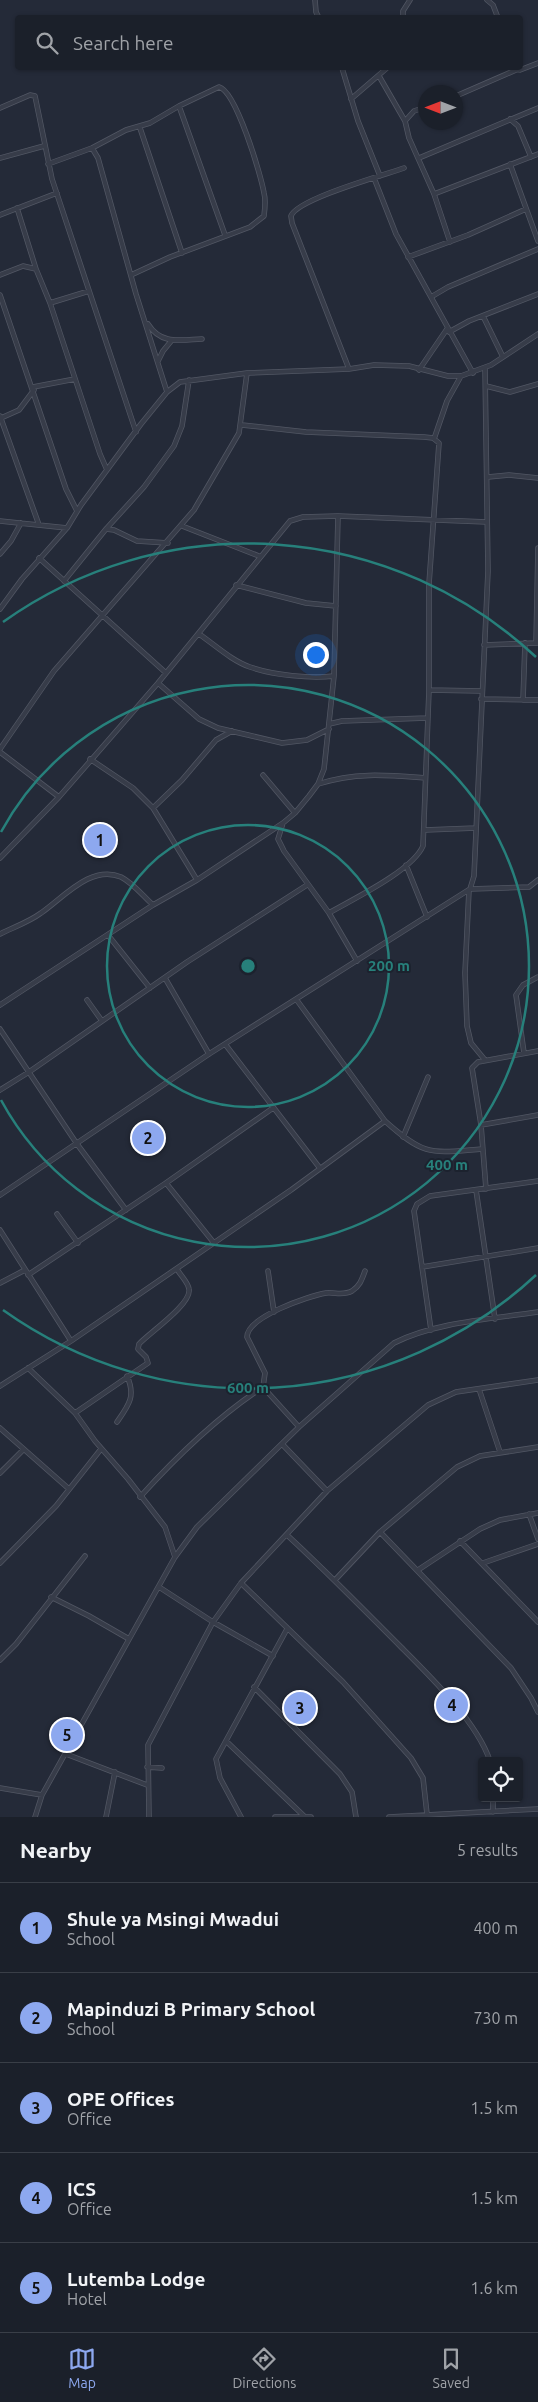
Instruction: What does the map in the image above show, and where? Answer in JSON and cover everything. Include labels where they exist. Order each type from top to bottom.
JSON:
[{"type":"street","points":[[315,0],[318,15]]},
{"type":"street","points":[[403,15],[403,11],[410,0]]},
{"type":"street","points":[[487,0],[493,5],[497,15]]},
{"type":"street","points":[[523,67],[538,63]]},
{"type":"street","points":[[343,70],[351,99],[380,176]]},
{"type":"street","points":[[379,70],[405,121],[410,138],[434,194],[450,242]]},
{"type":"street","points":[[351,99],[385,70]]},
{"type":"street","points":[[463,93],[513,70]]},
{"type":"street","points":[[48,164],[92,148],[126,130],[140,128],[179,106],[221,88],[227,92],[239,116],[264,190],[264,216],[256,224],[225,235],[131,275]]},
{"type":"street","points":[[0,108],[34,95],[48,164],[136,432]]},
{"type":"street","points":[[179,106],[225,235]]},
{"type":"street","points":[[419,158],[538,108]]},
{"type":"street","points":[[405,121],[418,110]]},
{"type":"street","points":[[510,120],[518,126],[530,157]]},
{"type":"street","points":[[140,128],[182,253]]},
{"type":"street","points":[[0,158],[44,146]]},
{"type":"street","points":[[92,148],[98,158],[167,392]]},
{"type":"street","points":[[434,194],[538,154]]},
{"type":"street","points":[[510,164],[538,241]]},
{"type":"street","points":[[349,369],[292,223],[291,216],[298,206],[345,187],[404,168]]},
{"type":"street","points":[[374,178],[396,234],[473,373]]},
{"type":"street","points":[[0,215],[57,193]]},
{"type":"street","points":[[17,208],[36,269],[50,302],[107,470]]},
{"type":"street","points":[[408,257],[450,242],[526,210]]},
{"type":"street","points":[[431,297],[448,287],[538,250]]},
{"type":"street","points":[[0,275],[24,266],[36,269]]},
{"type":"street","points":[[50,302],[89,291]]},
{"type":"street","points":[[420,370],[448,330],[538,294]]},
{"type":"street","points":[[0,295],[66,489],[77,511]]},
{"type":"street","points":[[483,316],[502,357]]},
{"type":"street","points":[[145,318],[155,334],[172,340],[202,339]]},
{"type":"street","points":[[0,609],[39,558],[67,528],[107,470],[173,386],[189,380],[247,373],[349,369],[394,365],[448,376],[461,376],[485,368],[538,334]]},
{"type":"street","points":[[158,361],[172,340]]},
{"type":"street","points":[[485,368],[488,571],[474,876],[470,889],[465,973],[466,1026],[471,1042],[485,1060]]},
{"type":"street","points":[[59,797],[0,751],[54,671],[168,543],[211,484],[242,425],[247,373]]},
{"type":"street","points":[[434,439],[447,401],[461,376]]},
{"type":"street","points":[[39,525],[0,417],[19,410],[33,388],[75,379]]},
{"type":"street","points":[[64,581],[106,529],[144,487],[179,438],[189,380]]},
{"type":"street","points":[[486,386],[510,392],[538,384]]},
{"type":"street","points":[[242,425],[306,432],[398,435],[434,439],[438,443],[429,584],[429,690],[425,830],[419,854],[406,865],[329,913]]},
{"type":"street","points":[[488,477],[509,475],[538,478]]},
{"type":"street","points":[[0,858],[59,797],[90,759],[158,683],[199,634],[259,556],[290,521],[303,517],[338,516],[487,522]]},
{"type":"street","points":[[0,1005],[153,905],[197,880],[283,822],[295,813],[318,784],[324,769],[334,676],[338,516]]},
{"type":"street","points":[[0,521],[67,528]]},
{"type":"street","points":[[0,554],[8,547],[21,522]]},
{"type":"street","points":[[182,526],[259,556]]},
{"type":"street","points":[[106,529],[114,530],[137,541],[168,543]]},
{"type":"street","points":[[484,645],[537,643],[538,548]]},
{"type":"street","points":[[39,558],[166,673]]},
{"type":"street","points":[[236,585],[306,603],[336,606]]},
{"type":"street","points":[[199,634],[250,667],[322,678],[334,676]]},
{"type":"street","points":[[523,700],[526,644]]},
{"type":"street","points":[[158,683],[203,722],[275,742],[307,740],[342,721],[427,718]]},
{"type":"street","points":[[429,690],[481,691]]},
{"type":"street","points":[[481,699],[538,700]]},
{"type":"street","points":[[153,808],[182,780],[216,740],[232,731]]},
{"type":"street","points":[[90,759],[133,788],[153,808],[197,880]]},
{"type":"street","points":[[318,784],[335,778],[363,774],[425,778]]},
{"type":"street","points":[[263,775],[295,813]]},
{"type":"street","points":[[283,822],[278,839],[280,844],[329,913],[357,962]]},
{"type":"street","points":[[425,830],[476,828]]},
{"type":"street","points":[[0,850],[5,854]]},
{"type":"street","points":[[406,865],[428,917]]},
{"type":"street","points":[[0,934],[41,914],[74,887],[99,875],[112,874],[125,880],[153,905]]},
{"type":"street","points":[[529,887],[538,880]]},
{"type":"street","points":[[0,1090],[307,884]]},
{"type":"street","points":[[0,1195],[208,1054],[357,962],[470,889],[538,888]]},
{"type":"street","points":[[108,935],[150,988]]},
{"type":"street","points":[[524,1053],[516,995],[523,985],[538,977]]},
{"type":"street","points":[[165,978],[208,1054]]},
{"type":"street","points":[[296,999],[385,1121],[403,1137],[426,1150],[435,1152],[482,1149]]},
{"type":"street","points":[[87,1000],[102,1021]]},
{"type":"street","points":[[0,1029],[77,1144],[126,1210]]},
{"type":"street","points":[[225,1044],[319,1168]]},
{"type":"street","points":[[486,1189],[481,1125],[472,1068],[474,1064],[485,1060],[538,1051]]},
{"type":"street","points":[[403,1137],[428,1077]]},
{"type":"street","points":[[28,1275],[166,1183],[272,1108]]},
{"type":"street","points":[[481,1125],[538,1115]]},
{"type":"street","points":[[0,1386],[177,1269],[291,1190],[319,1168],[358,1143],[385,1121]]},
{"type":"street","points":[[431,1330],[414,1211],[417,1204],[430,1196],[538,1181]]},
{"type":"street","points":[[166,1183],[214,1243]]},
{"type":"street","points":[[476,1190],[484,1256],[495,1319]]},
{"type":"street","points":[[57,1214],[78,1243]]},
{"type":"street","points":[[0,1230],[71,1340]]},
{"type":"street","points":[[422,1267],[538,1248]]},
{"type":"street","points":[[75,1412],[148,1362],[138,1349],[139,1344],[175,1312],[188,1296],[189,1288],[177,1269]]},
{"type":"street","points":[[0,1283],[25,1270]]},
{"type":"street","points":[[268,1271],[274,1312]]},
{"type":"street","points":[[140,1497],[190,1446],[234,1406],[262,1387],[265,1373],[247,1338],[247,1333],[258,1321],[274,1312],[325,1293],[347,1293],[357,1287],[365,1271]]},
{"type":"street","points":[[35,1817],[42,1795],[129,1639],[175,1557],[197,1527],[299,1427],[394,1343],[411,1335],[431,1330],[538,1312]]},
{"type":"street","points":[[28,1368],[75,1412],[101,1449],[164,1528],[175,1557]]},
{"type":"street","points":[[117,1422],[127,1407],[132,1392],[126,1376]]},
{"type":"street","points":[[149,1817],[147,1785],[148,1745],[213,1622],[241,1583],[327,1491],[428,1404],[456,1392],[538,1380]]},
{"type":"street","points":[[262,1387],[299,1427]]},
{"type":"street","points":[[479,1389],[500,1452]]},
{"type":"street","points":[[0,1428],[69,1489]]},
{"type":"street","points":[[282,1444],[327,1491]]},
{"type":"street","points":[[335,1580],[380,1532],[457,1467],[480,1456],[538,1447]]},
{"type":"street","points":[[0,1563],[56,1506],[101,1449]]},
{"type":"street","points":[[0,1473],[23,1450]]},
{"type":"street","points":[[418,1570],[460,1541],[500,1520],[538,1512]]},
{"type":"street","points":[[529,1514],[538,1539]]},
{"type":"street","points":[[380,1532],[511,1668],[538,1712]]},
{"type":"street","points":[[287,1535],[335,1580],[428,1674],[462,1715],[488,1757]]},
{"type":"street","points":[[460,1541],[483,1562],[538,1622]]},
{"type":"street","points":[[483,1562],[538,1544]]},
{"type":"street","points":[[0,1660],[16,1644],[85,1556]]},
{"type":"street","points":[[241,1583],[343,1682],[410,1758],[423,1778],[426,1814]]},
{"type":"street","points":[[159,1587],[213,1622],[273,1656]]},
{"type":"street","points":[[51,1597],[129,1639]]},
{"type":"street","points":[[242,1817],[220,1778],[216,1765],[217,1756],[287,1629]]},
{"type":"street","points":[[254,1687],[340,1774],[354,1798],[356,1817]]},
{"type":"street","points":[[533,1702],[538,1698]]},
{"type":"street","points":[[226,1740],[305,1817]]},
{"type":"street","points":[[66,1754],[147,1785]]},
{"type":"street","points":[[147,1767],[162,1768]]},
{"type":"street","points":[[106,1817],[115,1772]]},
{"type":"street","points":[[0,1788],[42,1795]]},
{"type":"street","points":[[493,1802],[493,1812]]},
{"type":"street","points":[[389,1817],[538,1809]]},
{"type":"street","points":[[275,1817],[311,1817]]},
{"type":"place","name":"Shule ya Msingi Mwadui","points":[[100,840]]},
{"type":"place","name":"Mapinduzi B Primary School","points":[[148,1138]]},
{"type":"place","name":"ICS","points":[[452,1705]]},
{"type":"place","name":"OPE Offices","points":[[300,1708]]},
{"type":"place","name":"Lutemba Lodge","points":[[67,1735]]}]
